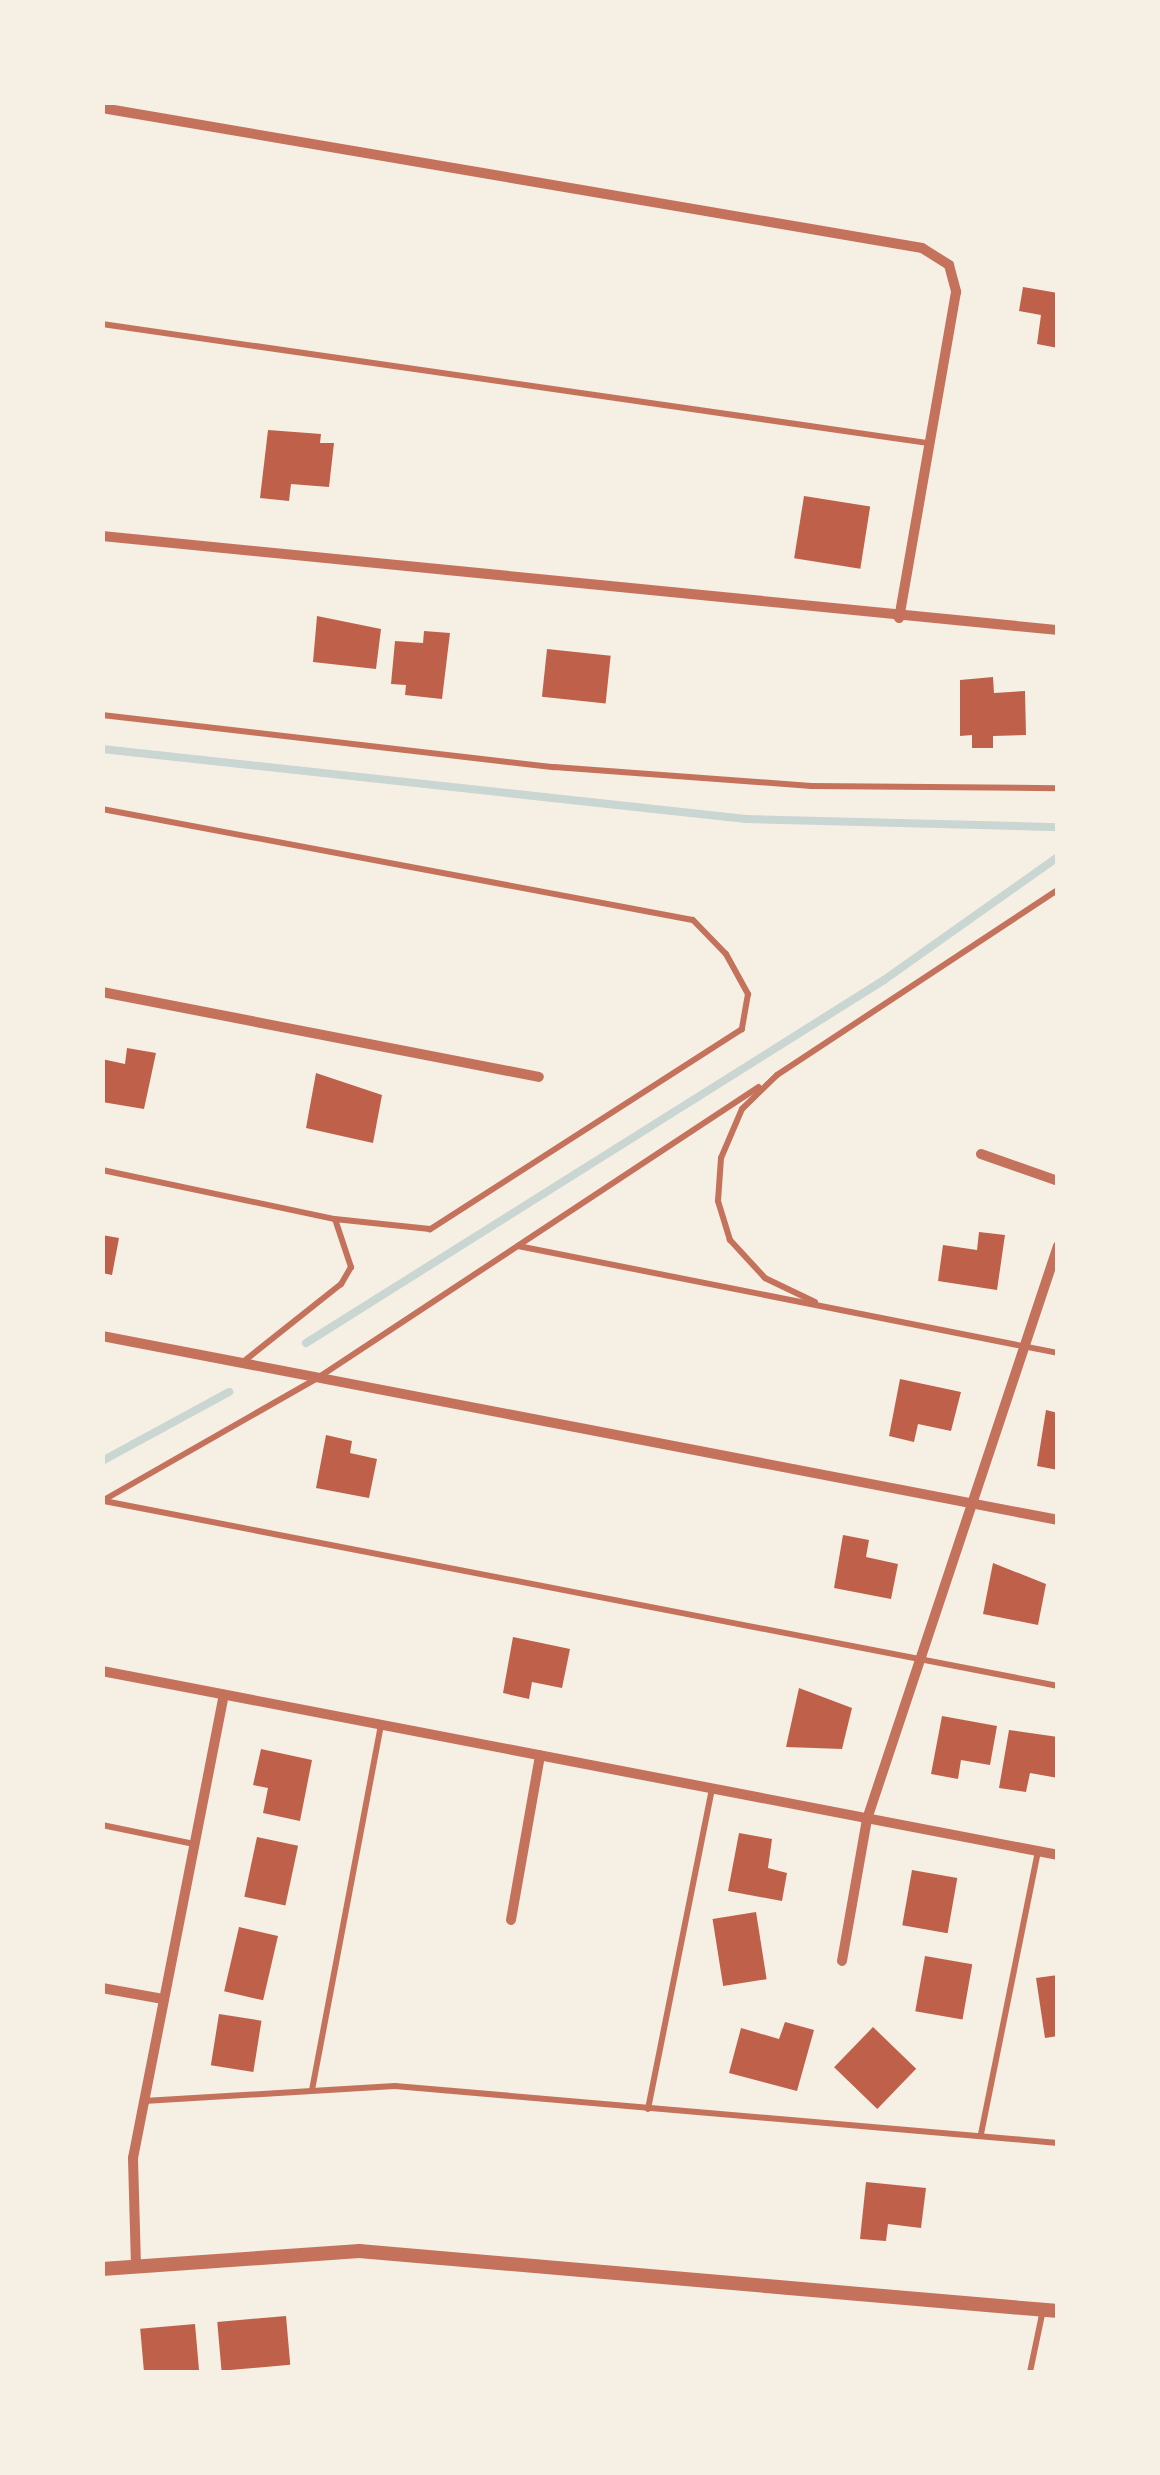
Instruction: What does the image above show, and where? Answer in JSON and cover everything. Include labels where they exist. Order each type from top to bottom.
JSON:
[{"type":"street","points":[[102,108],[922,248],[949,264],[956,292],[899,618]]},
{"type":"street","points":[[102,536],[899,618],[1058,630]]},
{"type":"street","points":[[102,992],[539,1077]]},
{"type":"street","points":[[981,1154],[1058,1180]]},
{"type":"street","points":[[842,1961],[866,1819],[1058,1246]]},
{"type":"street","points":[[102,1336],[1058,1520]]},
{"type":"street","points":[[102,1670],[1058,1855]]},
{"type":"street","points":[[136,2266],[132,2158],[224,1695]]},
{"type":"street","points":[[511,1920],[540,1756]]},
{"type":"street","points":[[102,1988],[162,1999]]},
{"type":"street","points":[[102,2269],[360,2252],[1050,2311]]},
{"type":"lane","points":[[102,324],[928,443]]},
{"type":"lane","points":[[102,714],[554,767],[812,786],[1058,788]]},
{"type":"lane","points":[[102,809],[693,920],[726,954],[748,994],[742,1028],[430,1229],[336,1219],[102,1170]]},
{"type":"lane","points":[[103,1501],[319,1377],[1058,890]]},
{"type":"lane","points":[[777,1076],[742,1109],[721,1158],[718,1201],[730,1240],[764,1278],[826,1307]]},
{"type":"lane","points":[[243,1363],[341,1284],[350,1267],[336,1219]]},
{"type":"lane","points":[[518,1246],[1058,1353]]},
{"type":"lane","points":[[103,1501],[1058,1686]]},
{"type":"lane","points":[[312,2090],[381,1725]]},
{"type":"lane","points":[[648,2109],[712,1789]]},
{"type":"lane","points":[[102,1825],[194,1844]]},
{"type":"lane","points":[[981,2135],[1038,1851]]},
{"type":"lane","points":[[143,2101],[395,2086],[1058,2143]]},
{"type":"lane","points":[[1030,2372],[1050,2311]]},
{"type":"building","points":[[1023,287],[1058,293],[1058,348],[1037,344],[1041,315],[1019,311]]},
{"type":"building","points":[[268,430],[321,434],[320,443],[334,443],[329,487],[291,484],[289,501],[260,498]]},
{"type":"building","points":[[804,496],[870,506],[860,569],[794,558]]},
{"type":"building","points":[[317,616],[381,629],[376,669],[313,662]]},
{"type":"building","points":[[424,631],[450,633],[442,699],[405,695],[406,685],[391,684],[395,641],[423,643]]},
{"type":"building","points":[[547,649],[611,656],[606,703],[542,697]]},
{"type":"building","points":[[993,677],[994,693],[1025,691],[1026,735],[993,736],[993,748],[972,748],[972,735],[960,736],[960,680]]},
{"type":"building","points":[[127,1048],[156,1053],[144,1109],[102,1102],[102,1059],[125,1064]]},
{"type":"building","points":[[316,1073],[382,1095],[373,1143],[306,1128]]},
{"type":"building","points":[[979,1232],[1005,1235],[997,1290],[938,1281],[943,1245],[977,1250]]},
{"type":"building","points":[[102,1235],[119,1238],[112,1275],[102,1273]]},
{"type":"building","points":[[900,1379],[961,1392],[951,1431],[918,1424],[914,1442],[889,1436]]},
{"type":"building","points":[[1046,1410],[1058,1413],[1058,1470],[1037,1466]]},
{"type":"building","points":[[326,1435],[352,1441],[350,1453],[377,1459],[369,1498],[316,1488]]},
{"type":"building","points":[[843,1535],[869,1540],[866,1557],[898,1564],[891,1599],[834,1588]]},
{"type":"building","points":[[993,1563],[1046,1584],[1038,1625],[983,1614]]},
{"type":"building","points":[[513,1637],[570,1649],[562,1688],[532,1682],[529,1699],[503,1693]]},
{"type":"building","points":[[799,1688],[852,1708],[842,1749],[786,1747]]},
{"type":"building","points":[[942,1716],[997,1726],[990,1765],[961,1760],[958,1779],[931,1774]]},
{"type":"building","points":[[1009,1730],[1058,1737],[1058,1778],[1030,1773],[1026,1792],[999,1788]]},
{"type":"building","points":[[261,1749],[312,1760],[300,1821],[263,1813],[268,1788],[253,1785]]},
{"type":"building","points":[[739,1833],[772,1839],[768,1868],[787,1873],[782,1901],[728,1891]]},
{"type":"building","points":[[257,1837],[298,1846],[285,1905],[244,1897]]},
{"type":"building","points":[[912,1870],[957,1878],[948,1933],[902,1925]]},
{"type":"building","points":[[756,1912],[767,1979],[723,1986],[713,1919]]},
{"type":"building","points":[[239,1927],[278,1936],[263,2000],[224,1991]]},
{"type":"building","points":[[925,1956],[972,1964],[963,2019],[915,2011]]},
{"type":"building","points":[[1058,1975],[1058,2036],[1045,2038],[1036,1978]]},
{"type":"building","points":[[219,2014],[261,2021],[253,2072],[211,2065]]},
{"type":"building","points":[[785,2022],[814,2030],[797,2091],[729,2073],[741,2028],[779,2039]]},
{"type":"building","points":[[873,2027],[916,2069],[877,2109],[834,2067]]},
{"type":"building","points":[[866,2182],[926,2188],[921,2228],[888,2224],[886,2241],[860,2239]]},
{"type":"building","points":[[286,2316],[290,2365],[222,2371],[217,2322]]},
{"type":"building","points":[[195,2324],[199,2372],[144,2372],[140,2329]]},
{"type":"waterway","points":[[102,749],[746,819],[1058,827]]},
{"type":"waterway","points":[[306,1343],[884,980],[1058,857]]},
{"type":"waterway","points":[[102,1461],[229,1392]]}]
